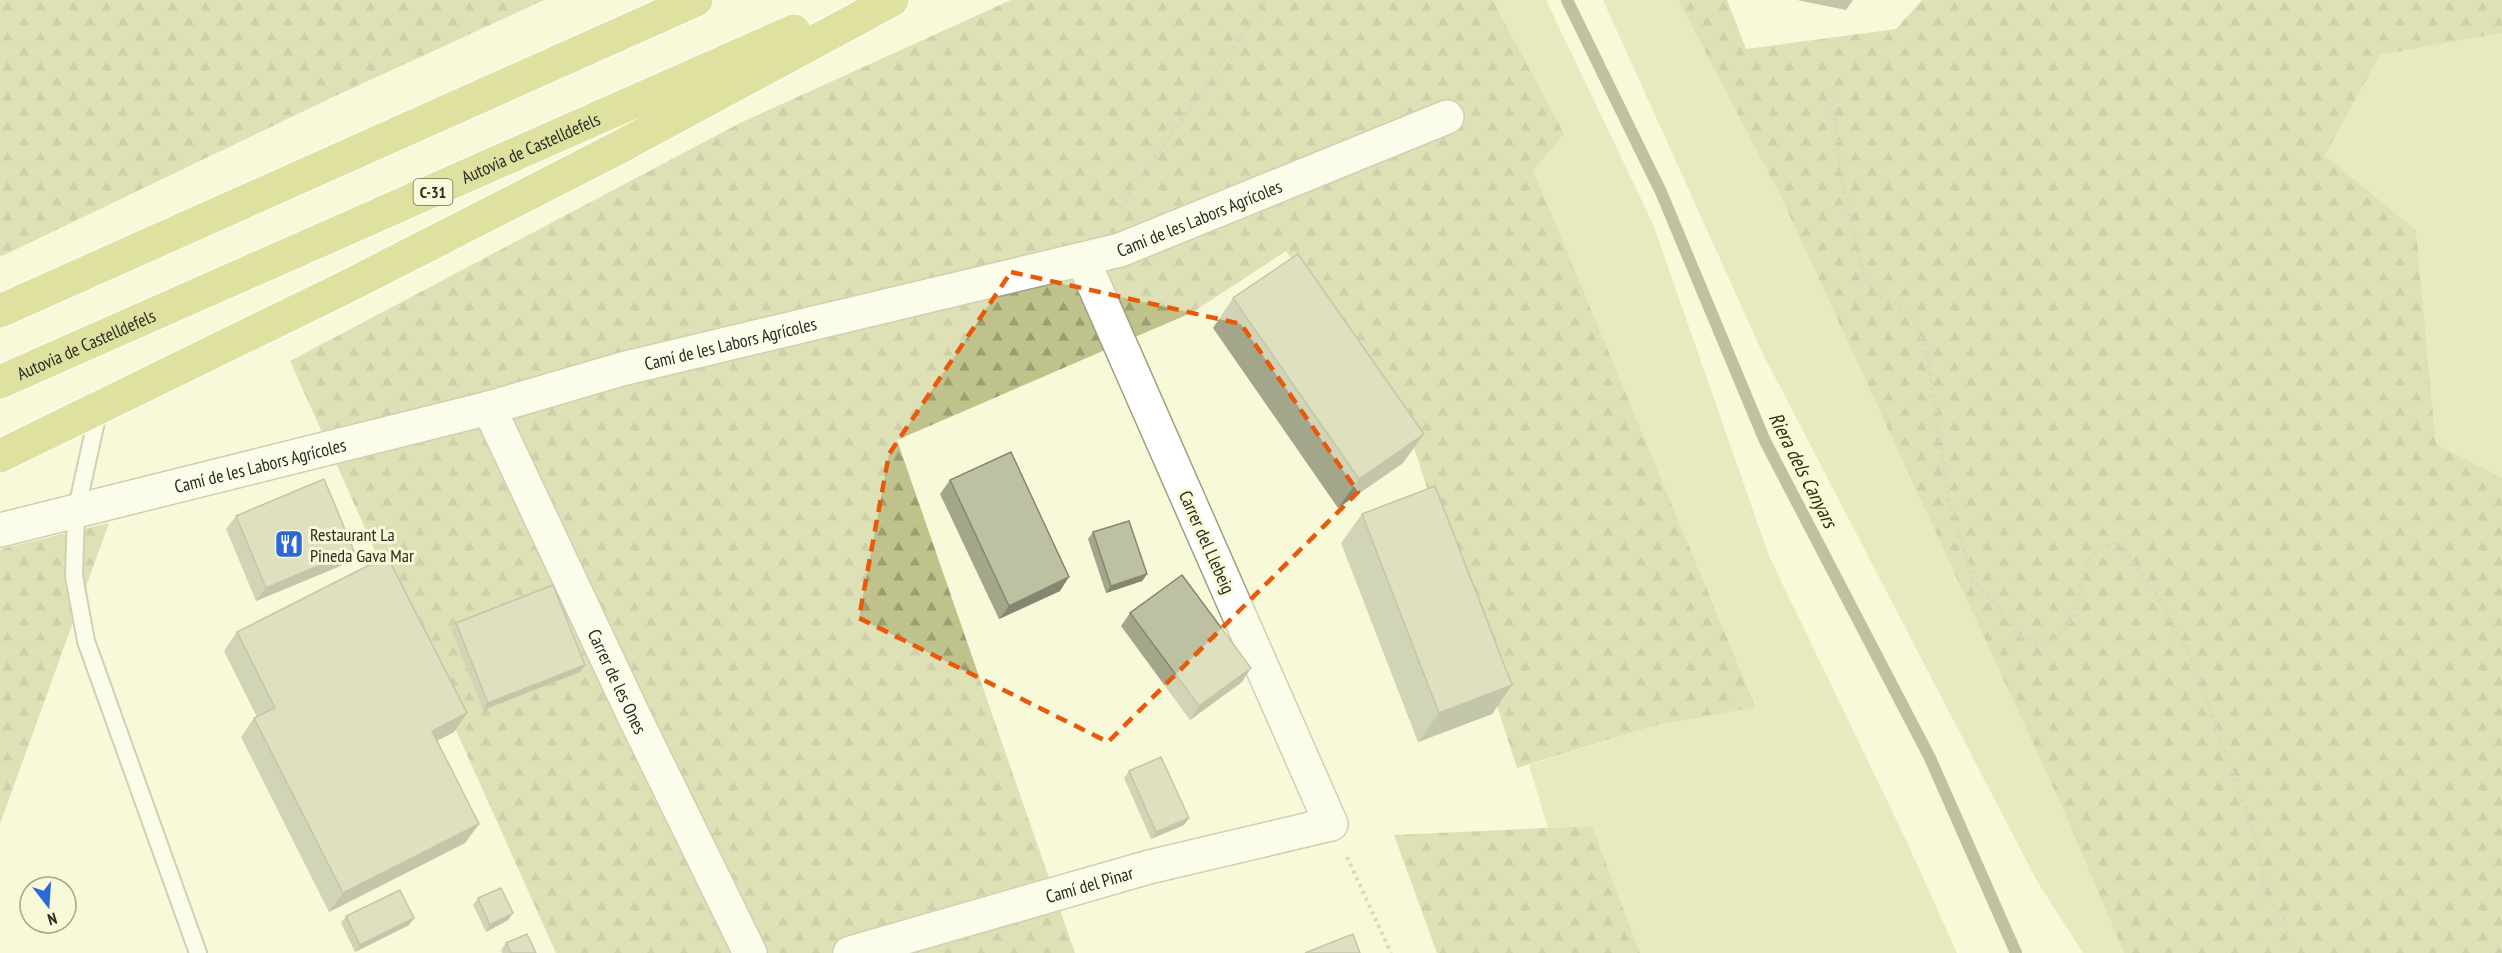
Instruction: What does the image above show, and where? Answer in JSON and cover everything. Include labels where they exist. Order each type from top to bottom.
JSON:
[{"type":"highway","points":[[0,311],[696,0]]},
{"type":"highway","name":"Autovia de Castelldefels","points":[[0,381],[865,0]]},
{"type":"highway","points":[[0,456],[348,286],[606,154],[892,0]]},
{"type":"street","name":"Camí de les Labors Agrícoles","points":[[0,530],[489,408],[621,369],[1120,250],[1447,117]]},
{"type":"street","name":"Carrer del Llebeig","points":[[1083,260],[1331,824]]},
{"type":"street","name":"Carrer de les Ones","points":[[489,408],[634,716],[750,953]]},
{"type":"street","name":"Camí del Pinar","points":[[850,953],[1149,867],[1331,824]]},
{"type":"lane","points":[[99,408],[76,512],[74,576],[86,641],[198,953]]},
{"type":"path","points":[[1117,212],[1266,0]]},
{"type":"path","points":[[1831,95],[1842,178],[1860,262],[1872,290],[1908,312],[1926,347],[1948,497],[1973,580],[2022,637],[2053,644],[2074,614],[2086,563],[2101,548],[2119,542],[2151,585],[2194,664],[2258,846],[2265,896],[2284,918],[2289,953]]},
{"type":"path","points":[[1331,824],[1391,953]]},
{"type":"highlighted area","points":[[1011,272],[1241,324],[1358,492],[1108,742],[859,618],[889,454]]},
{"type":"green space","points":[[0,0],[544,0],[333,97],[0,257]]},
{"type":"green space","points":[[1011,0],[1493,0],[1564,134],[1533,170],[1756,707],[1657,725],[1517,768],[1400,404],[1286,251],[1193,312],[897,440],[1075,953],[556,953],[290,361],[740,123]]},
{"type":"green space","points":[[1493,0],[1546,0],[1653,224],[1769,556],[1906,840],[1957,953],[1640,953],[1592,826],[1548,828],[1529,765],[1657,725],[1756,706],[1532,169],[1561,129]]},
{"type":"green space","points":[[1603,0],[1678,0],[1781,197],[2058,798],[2124,953],[2083,953],[2037,881],[1763,354]]},
{"type":"green space","points":[[1678,0],[1727,0],[1746,49],[1896,29],[1922,0],[2502,0],[2502,33],[2380,55],[2325,155],[2416,230],[2436,444],[2502,478],[2502,953],[2124,953],[2058,798],[1781,197]]},
{"type":"green space","points":[[2502,33],[2502,478],[2436,444],[2416,230],[2325,155],[2380,55]]},
{"type":"green space","points":[[109,523],[0,824],[0,549]]},
{"type":"green space","points":[[1592,826],[1640,953],[1437,953],[1394,835]]},
{"type":"building","points":[[1298,254],[1424,434],[1359,479],[1233,298]]},
{"type":"building","points":[[1011,452],[1069,577],[1009,606],[950,480]]},
{"type":"building","points":[[324,479],[354,551],[266,588],[236,516]]},
{"type":"building","points":[[1435,486],[1512,685],[1439,713],[1362,514]]},
{"type":"building","points":[[1129,521],[1147,574],[1111,586],[1093,532]]},
{"type":"building","points":[[387,556],[467,713],[432,731],[479,824],[343,893],[254,718],[275,708],[237,632]]},
{"type":"building","points":[[1182,575],[1251,668],[1199,706],[1130,613]]},
{"type":"building","points":[[553,585],[585,665],[488,703],[456,623]]},
{"type":"building","points":[[1161,757],[1189,818],[1156,832],[1129,771]]},
{"type":"building","points":[[501,888],[513,913],[490,925],[478,898]]},
{"type":"building","points":[[400,890],[414,918],[360,945],[346,916]]},
{"type":"building","points":[[527,934],[536,953],[511,953],[506,943]]},
{"type":"building","points":[[1353,934],[1360,953],[1305,953]]},
{"type":"waterway","name":"Riera dels Canyars","points":[[1567,0],[1661,192],[1765,441],[1930,758],[2016,953]]},
{"type":"place","name":"Restaurant La Pineda Gava Mar","points":[[289,544]]}]
